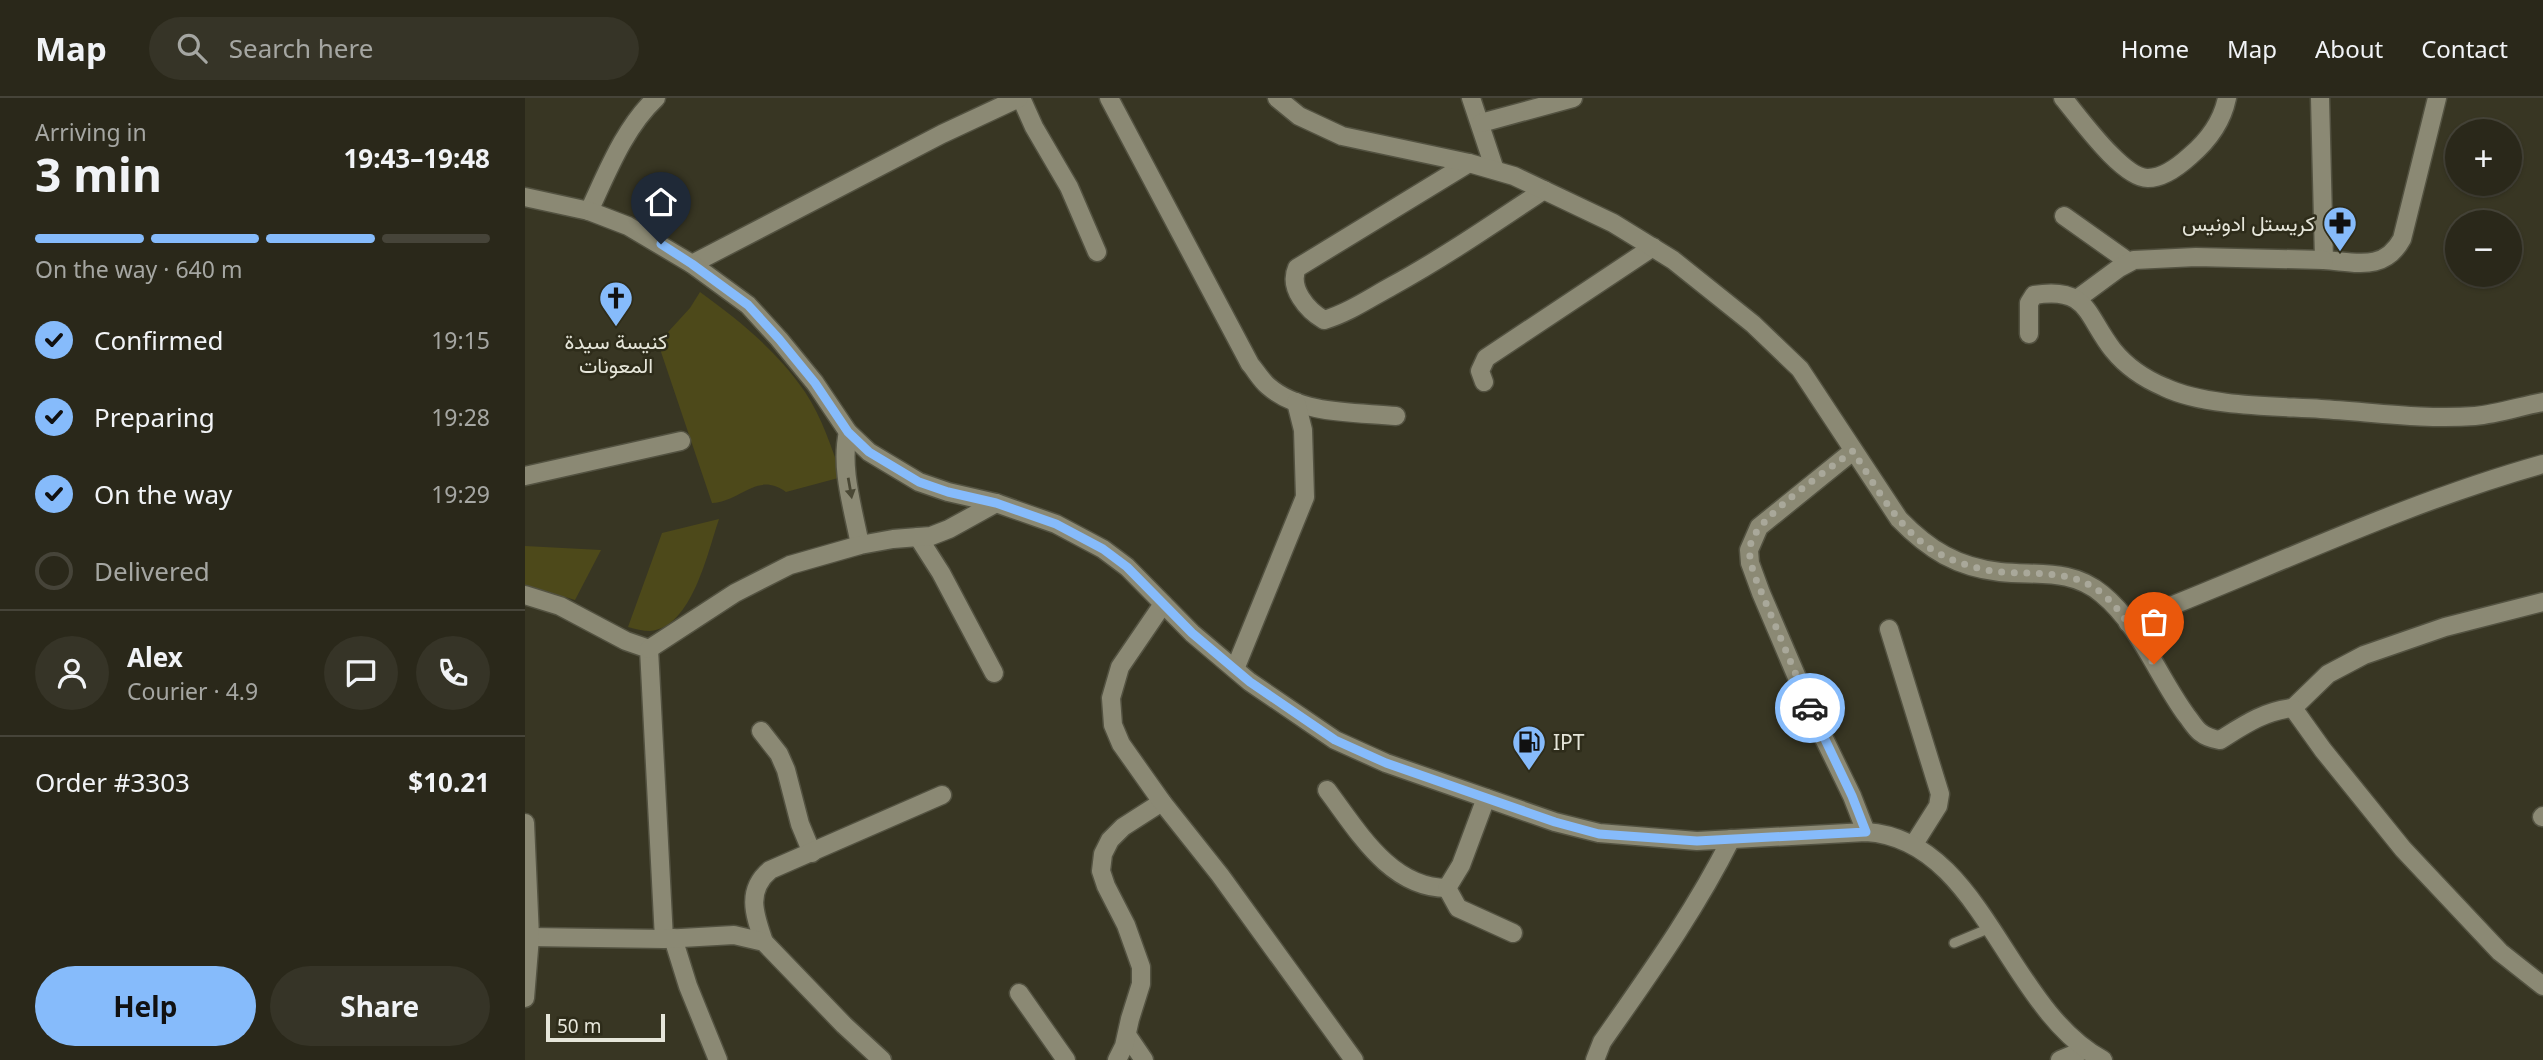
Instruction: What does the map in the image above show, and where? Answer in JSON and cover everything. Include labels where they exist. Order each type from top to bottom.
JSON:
[{"type":"street","points":[[692,264],[942,134],[1020,98],[1069,187],[1097,253]]},
{"type":"street","points":[[1109,98],[1250,364],[1269,386],[1296,402],[1333,410],[1396,415]]},
{"type":"street","points":[[1277,98],[1299,116],[1342,136],[1495,170],[1613,223],[1653,247],[1719,294],[1777,344],[1813,387],[1899,519],[1917,537],[1940,554],[1983,569],[2059,574],[2076,579],[2103,594],[2128,623],[2179,706],[2207,737],[2220,740],[2254,718],[2273,711],[2293,709],[2328,674],[2364,655],[2445,627],[2543,602]]},
{"type":"street","points":[[1471,98],[1495,170]]},
{"type":"street","points":[[1481,123],[1573,98]]},
{"type":"street","points":[[2063,98],[2120,163],[2134,175],[2146,179],[2177,167],[2207,140],[2224,112],[2227,98]]},
{"type":"street","points":[[2320,98],[2324,260]]},
{"type":"street","points":[[2077,299],[2129,262],[2150,258],[2379,262],[2396,250],[2406,224],[2437,98]]},
{"type":"street","points":[[589,211],[645,101]]},
{"type":"street","points":[[1469,163],[1297,268],[1294,280],[1296,287],[1313,313],[1324,320],[1380,293],[1426,267],[1544,190]]},
{"type":"street","points":[[525,197],[589,211],[628,226],[692,264],[748,305],[822,393],[848,432],[882,461],[919,482],[996,503],[1056,524],[1103,549],[1127,567],[1235,670],[1335,740],[1386,763],[1555,822],[1599,834],[1697,841],[1866,832],[1887,833],[1914,845],[1962,886],[2018,973],[2051,1018],[2084,1050],[2103,1060]]},
{"type":"street","points":[[2064,216],[2129,262]]},
{"type":"street","points":[[1484,382],[1481,371],[1486,358],[1653,247]]},
{"type":"street","points":[[2029,334],[2029,303],[2034,295],[2070,296],[2077,299],[2090,313],[2111,348],[2137,372],[2165,388],[2206,398],[2374,415],[2439,416],[2476,416],[2543,402]]},
{"type":"street","points":[[1235,670],[1305,497],[1303,430],[1296,402]]},
{"type":"street","points":[[848,432],[846,468],[860,545]]},
{"type":"street","points":[[525,476],[681,441]]},
{"type":"street","points":[[1853,451],[1759,527],[1749,550],[1750,562],[1761,593],[1866,832]]},
{"type":"street","points":[[2128,623],[2236,581],[2412,506],[2543,464]]},
{"type":"street","points":[[649,649],[735,593],[790,565],[860,545],[931,536],[996,503]]},
{"type":"street","points":[[918,537],[941,573],[994,673]]},
{"type":"street","points":[[525,595],[560,606],[626,641],[649,649]]},
{"type":"street","points":[[1163,604],[1120,667],[1111,698],[1113,724],[1121,744],[1354,1060]]},
{"type":"street","points":[[1889,629],[1940,794],[1938,806],[1914,845]]},
{"type":"street","points":[[649,649],[668,939],[718,1060]]},
{"type":"street","points":[[2293,709],[2403,849],[2500,952],[2543,986]]},
{"type":"street","points":[[761,731],[779,754],[786,770],[800,824],[812,853]]},
{"type":"street","points":[[1328,790],[1383,861],[1426,887],[1447,888]]},
{"type":"street","points":[[882,1060],[844,1026],[764,942],[753,902],[760,880],[776,867],[941,795]]},
{"type":"street","points":[[1447,888],[1461,865],[1486,798]]},
{"type":"street","points":[[1117,1060],[1141,984],[1141,967],[1126,925],[1106,886],[1101,871],[1103,854],[1110,841],[1123,827],[1162,802]]},
{"type":"street","points":[[525,823],[530,937],[525,998]]},
{"type":"street","points":[[1595,1060],[1602,1042],[1709,884],[1731,839]]},
{"type":"street","points":[[1447,888],[1458,908],[1513,933]]},
{"type":"street","points":[[530,937],[668,939],[734,935],[764,942]]},
{"type":"street","points":[[1019,993],[1066,1060]]},
{"type":"street","points":[[1127,1035],[1144,1060]]},
{"type":"street","points":[[2060,1060],[2084,1050]]},
{"type":"lane","points":[[1954,943],[1990,928]]},
{"type":"shaded area","points":[[700,292],[757,338],[794,377],[817,412],[842,477],[786,492],[776,486],[758,486],[712,503],[658,343],[690,308]]},
{"type":"shaded area","points":[[719,519],[696,586],[677,617],[665,627],[650,631],[628,627],[662,533]]},
{"type":"shaded area","points":[[525,546],[601,550],[575,600],[525,585]]},
{"type":"way so far","points":[[1810,708],[1755,577],[1749,550],[1759,527],[1853,451],[1899,519],[1940,554],[1983,569],[2059,574],[2090,585],[2115,606],[2154,664]]},
{"type":"place","name":"كريستل ادونيس","points":[[2340,253]]},
{"type":"place","name":"كنيسة سيدة المعونات","points":[[616,328]]},
{"type":"place","name":"IPT","points":[[1529,772]]},
{"type":"route","points":[[661,244],[748,305],[815,383],[848,432],[869,452],[919,482],[996,503],[1056,524],[1092,542],[1127,567],[1192,633],[1250,682],[1335,740],[1386,763],[1555,822],[1599,834],[1697,841],[1866,832],[1810,708]]}]
